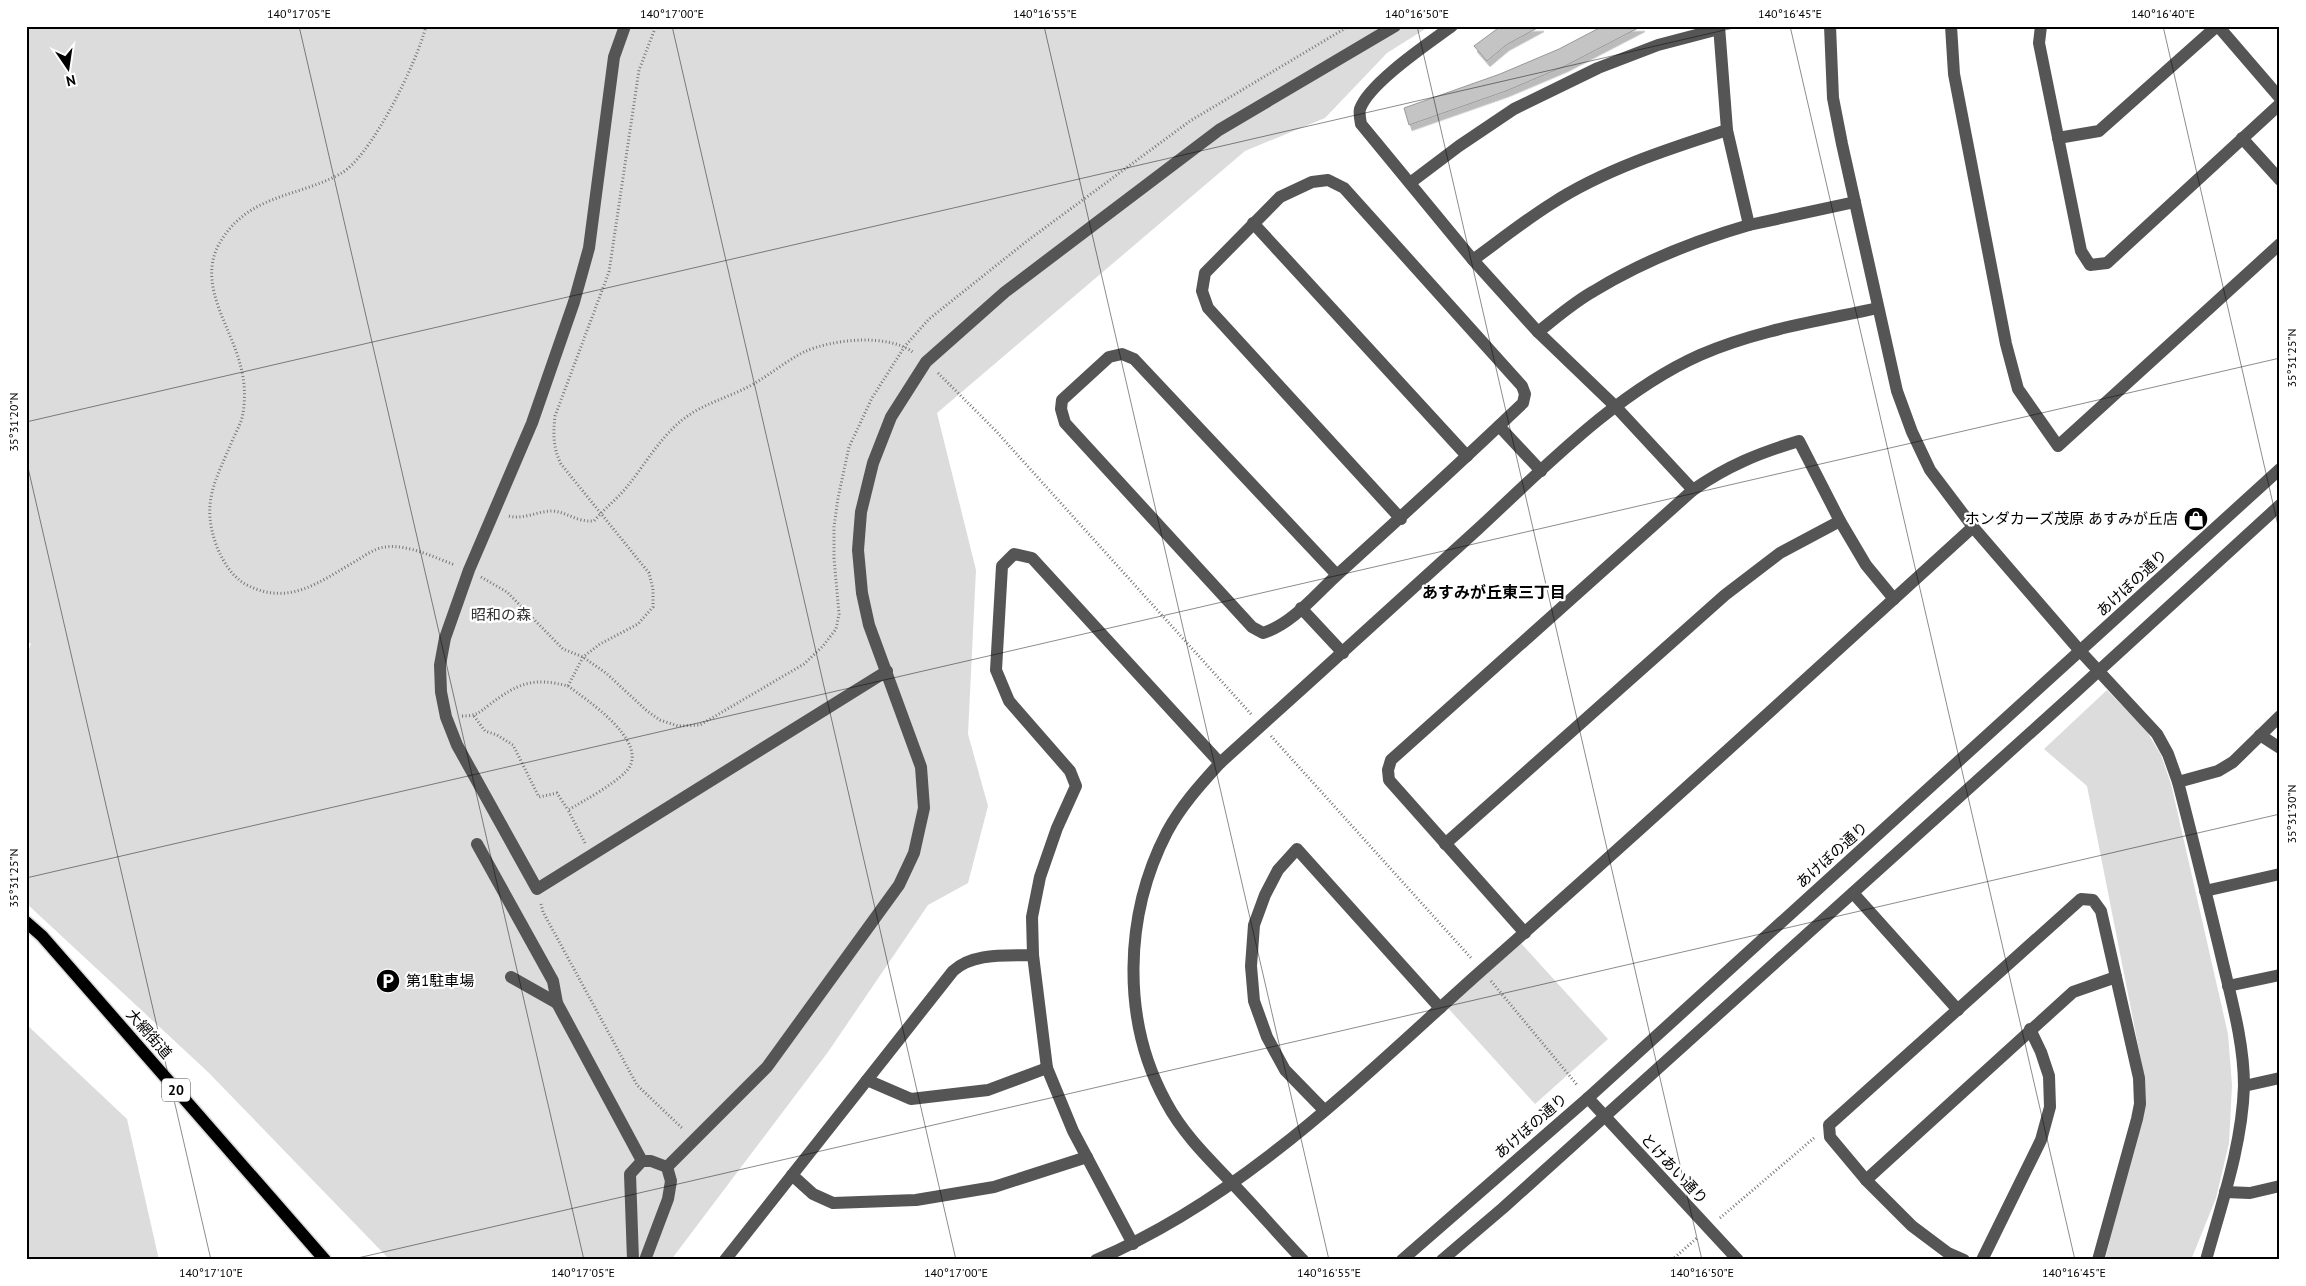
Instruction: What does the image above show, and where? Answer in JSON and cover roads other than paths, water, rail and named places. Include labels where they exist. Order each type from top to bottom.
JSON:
[{"type":"main road","name":"大網街道","points":[[26,922],[42,936],[325,1260]]},
{"type":"street","points":[[626,26],[614,57],[589,248],[574,302],[532,423],[469,570],[445,638],[440,665],[441,692],[446,717],[457,745],[537,889],[887,671]]},
{"type":"street","points":[[667,1166],[767,1067],[899,885],[914,853],[924,808],[921,767],[869,625],[862,593],[858,550],[861,512],[873,463],[891,417],[926,362],[1005,292],[1219,130],[1395,26]]},
{"type":"street","points":[[1452,26],[1406,60],[1366,97],[1360,111],[1361,124],[1473,260],[1538,332],[1616,407],[1692,490]]},
{"type":"street","points":[[1830,26],[1833,98],[1897,391],[1912,432],[1930,470],[1973,527],[2080,652],[2157,734],[2168,754],[2178,782],[2228,986],[2242,1054],[2244,1086],[2240,1135],[2233,1168],[2206,1260]]},
{"type":"street","points":[[1951,26],[1954,74],[2006,344],[2018,389],[2058,446],[2280,244]]},
{"type":"street","points":[[2041,26],[2039,43],[2058,138],[2081,250],[2090,265],[2107,263],[2280,104]]},
{"type":"street","points":[[2058,138],[2099,131],[2218,26],[2280,98]]},
{"type":"street","points":[[1410,183],[1459,146],[1514,109],[1598,68],[1658,45],[1719,28],[1727,130],[1749,225]]},
{"type":"street","points":[[1473,260],[1552,203],[1612,172],[1666,150],[1727,130]]},
{"type":"street","points":[[2242,138],[2280,180]]},
{"type":"street","points":[[1337,575],[1134,359],[1122,354],[1109,358],[1062,400],[1061,409],[1065,423],[1252,627],[1263,632],[1276,628],[1301,608],[1400,519],[1523,403],[1525,394],[1522,386],[1344,188],[1328,180],[1312,182],[1280,197],[1253,223],[1205,273],[1202,291],[1208,308],[1400,519]]},
{"type":"street","points":[[1538,332],[1593,291],[1657,256],[1708,237],[1749,225],[1855,202]]},
{"type":"street","points":[[1253,223],[1467,456]]},
{"type":"street","points":[[1303,1260],[1196,1146],[1166,1102],[1146,1055],[1134,1001],[1134,943],[1145,886],[1167,832],[1190,796],[1220,763],[1541,472],[1616,407],[1665,374],[1700,355],[1754,335],[1878,308]]},
{"type":"street","points":[[1499,426],[1541,472]]},
{"type":"street","points":[[1525,933],[1389,780],[1388,770],[1391,760],[1692,490],[1716,474],[1754,455],[1798,441],[1840,521],[1866,565],[1894,599]]},
{"type":"street","name":"あけぼの通り","points":[[1402,1260],[1588,1098],[2280,469]]},
{"type":"street","points":[[1442,1260],[1853,893],[2280,505]]},
{"type":"street","points":[[1446,844],[1725,595],[1780,553],[1840,521]]},
{"type":"street","points":[[1096,1260],[1133,1244],[1185,1215],[1233,1184],[1324,1110],[1525,933],[1973,527]]},
{"type":"street","points":[[1133,1244],[1073,1131],[1047,1068],[1033,955],[1032,917],[1040,877],[1057,828],[1076,786],[1070,770],[1009,701],[996,670],[1002,566],[1014,554],[1032,558],[1220,763]]},
{"type":"street","points":[[1301,608],[1342,653]]},
{"type":"street","points":[[2178,782],[2218,771],[2233,762],[2280,716]]},
{"type":"street","points":[[2260,735],[2280,748]]},
{"type":"street","points":[[477,844],[553,981],[557,1003],[642,1161]]},
{"type":"street","points":[[1324,1110],[1285,1070],[1267,1037],[1254,1000],[1251,966],[1254,925],[1264,895],[1278,870],[1297,850],[1440,1008]]},
{"type":"street","points":[[2206,891],[2280,874]]},
{"type":"street","points":[[1853,893],[1958,1010]]},
{"type":"street","points":[[1964,1260],[1948,1252],[1912,1226],[1866,1180],[1830,1138],[1830,1125],[2081,900],[2093,900],[2101,911],[2139,1078],[2140,1104],[2098,1260]]},
{"type":"street","points":[[725,1260],[959,965],[978,958],[1033,955]]},
{"type":"street","points":[[2228,986],[2280,975]]},
{"type":"street","points":[[511,977],[557,1003]]},
{"type":"street","points":[[1866,1180],[2030,1029],[2073,992],[2116,977]]},
{"type":"street","points":[[1982,1260],[2041,1140],[2050,1107],[2049,1076],[2041,1052],[2030,1029]]},
{"type":"street","points":[[867,1080],[911,1100],[988,1090],[1047,1068]]},
{"type":"street","points":[[2244,1086],[2280,1078]]},
{"type":"street","name":"とけあい通り","points":[[1588,1098],[1707,1229],[1738,1260]]},
{"type":"street","points":[[792,1175],[813,1194],[833,1203],[916,1200],[994,1187],[1087,1157]]},
{"type":"street","points":[[632,1260],[630,1174],[642,1161],[652,1161],[667,1166]]},
{"type":"street","points":[[645,1260],[668,1199],[671,1182],[667,1166]]},
{"type":"street","points":[[2225,1192],[2250,1193],[2280,1186]]},
{"type":"place","name":"ホンダカーズ茂原 あすみが丘店","points":[[2196,519]]},
{"type":"place","name":"第1駐車場","points":[[388,981]]},
{"type":"district","name":"あすみが丘東三丁目","points":[[1494,592]]},
{"type":"park label","name":"昭和の森","points":[[501,615]]}]
